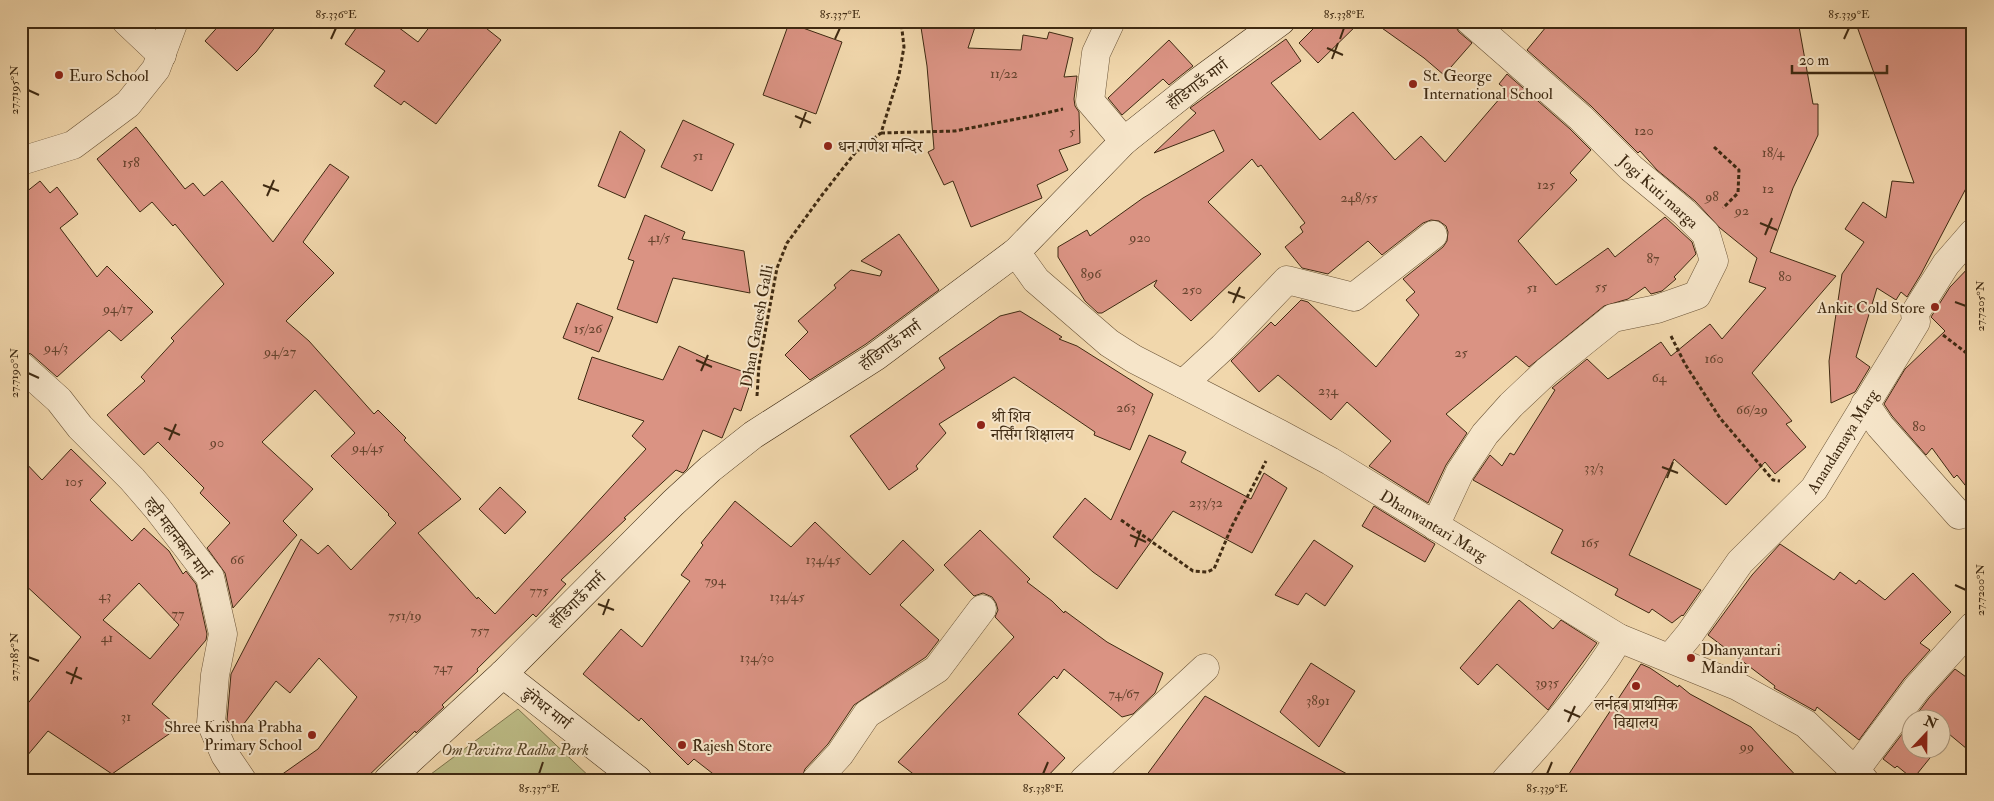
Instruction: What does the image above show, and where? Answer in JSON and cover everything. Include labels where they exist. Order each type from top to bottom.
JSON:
[{"type":"street","points":[[126,21],[162,55]]},
{"type":"street","points":[[21,161],[73,145],[128,104],[156,68],[174,21]]},
{"type":"street","points":[[1112,21],[1096,53],[1090,101],[1124,140]]},
{"type":"street","name":"हाँडिगाऊँ मार्ग","points":[[388,780],[503,674],[673,502],[710,469],[753,435],[875,357],[1016,252],[1124,140],[1198,82],[1281,21]]},
{"type":"street","name":"Jogi Kuti marga","points":[[1435,526],[1460,472],[1485,434],[1511,405],[1547,371],[1613,318],[1657,309],[1697,294],[1714,261],[1706,234],[1684,212],[1631,168],[1581,118],[1470,21]]},
{"type":"street","name":"Anandamaya Marg","points":[[1670,658],[1689,635],[1740,562],[1814,489],[1916,322],[1914,313],[1946,264],[1973,233]]},
{"type":"street","points":[[1183,384],[1223,347],[1287,280],[1354,297],[1432,235]]},
{"type":"street","name":"Dhanwantari Marg","points":[[1016,252],[1036,280],[1109,343],[1134,359],[1330,461],[1620,638],[1737,686],[1806,724],[1859,776]]},
{"type":"street","name":"हट्टी महानकल मार्ग","points":[[21,366],[59,400],[80,427],[132,479],[157,508],[210,577],[223,634],[215,675],[211,723],[225,755],[242,780]]},
{"type":"street","points":[[1865,404],[1880,426],[1958,515]]},
{"type":"street","points":[[816,780],[840,754],[867,714],[937,669],[982,609]]},
{"type":"street","points":[[1859,776],[1917,688],[1973,626]]},
{"type":"street","points":[[1506,780],[1563,718],[1602,666],[1620,638]]},
{"type":"street","points":[[1084,780],[1205,668]]},
{"type":"street","name":"ढुंगेधर मार्ग","points":[[503,674],[638,780]]},
{"type":"path","points":[[901,21],[904,47],[899,74],[881,132],[955,131],[1036,116],[1090,101]]},
{"type":"path","name":"Dhan Ganesh Galli","points":[[753,435],[759,365],[776,268],[787,242],[855,153],[881,132]]},
{"type":"path","points":[[1706,234],[1720,212],[1738,192],[1740,178],[1739,170],[1714,147]]},
{"type":"path","points":[[1657,309],[1685,364],[1720,418],[1773,480],[1814,489]]},
{"type":"path","points":[[1121,520],[1193,571],[1206,572],[1214,569],[1232,526],[1280,434]]},
{"type":"green space","name":"Om Pavitra Radha Park","points":[[518,709],[593,780],[423,780]]},
{"type":"building","points":[[223,21],[280,21],[256,52],[237,71],[205,41]]},
{"type":"building","points":[[361,21],[390,21],[418,42],[434,21],[477,21],[501,40],[436,124],[404,101],[401,105],[374,86],[385,71],[345,44]]},
{"type":"building","points":[[920,21],[977,21],[968,48],[1021,50],[1023,35],[1047,39],[1049,32],[1073,38],[1064,77],[1077,76],[1074,99],[1075,106],[1079,112],[1080,143],[1059,150],[1068,170],[1037,185],[1042,198],[971,227],[953,181],[944,185],[928,152],[934,149],[927,66]]},
{"type":"building","points":[[1321,21],[1361,21],[1318,63],[1299,43]]},
{"type":"building","points":[[1372,21],[1455,21],[1455,26],[1459,32],[1472,43],[1444,75],[1424,58]]},
{"type":"building","points":[[1551,21],[1798,21],[1813,104],[1818,104],[1818,135],[1793,188],[1770,252],[1836,276],[1752,373],[1792,421],[1786,424],[1806,447],[1775,474],[1765,462],[1726,505],[1674,459],[1629,555],[1701,590],[1683,616],[1672,623],[1652,609],[1649,613],[1615,595],[1618,589],[1551,553],[1563,530],[1473,480],[1490,455],[1502,466],[1510,453],[1514,455],[1555,390],[1552,388],[1587,359],[1608,379],[1661,342],[1671,356],[1710,324],[1722,339],[1766,288],[1749,282],[1757,258],[1720,228],[1695,201],[1657,170],[1640,151],[1638,153],[1591,106],[1527,50]]},
{"type":"building","points":[[1855,21],[1973,21],[1973,175],[1907,297],[1901,292],[1896,300],[1877,288],[1856,357],[1870,367],[1855,392],[1831,403],[1829,361],[1842,274],[1864,242],[1845,229],[1863,202],[1886,218],[1892,181],[1914,183]]},
{"type":"building","points":[[789,23],[842,42],[816,114],[763,95]]},
{"type":"building","points":[[1286,39],[1301,61],[1271,83],[1320,140],[1353,112],[1395,160],[1421,136],[1445,162],[1507,90],[1499,84],[1507,74],[1570,129],[1591,150],[1570,173],[1577,180],[1518,241],[1556,285],[1608,248],[1615,257],[1665,217],[1692,242],[1696,254],[1674,277],[1676,279],[1662,291],[1651,294],[1645,287],[1628,299],[1604,306],[1529,367],[1516,356],[1446,414],[1467,433],[1446,465],[1428,503],[1369,466],[1391,441],[1347,402],[1331,420],[1278,375],[1259,392],[1231,361],[1271,322],[1275,326],[1301,300],[1308,302],[1376,367],[1419,315],[1406,300],[1415,292],[1403,279],[1443,247],[1447,241],[1448,232],[1446,226],[1439,221],[1431,220],[1423,223],[1382,255],[1368,241],[1328,274],[1302,268],[1285,247],[1303,232],[1300,227],[1305,223],[1261,165],[1258,167],[1252,159],[1208,202],[1261,254],[1191,321],[1154,286],[1157,280],[1102,313],[1098,313],[1085,301],[1058,257],[1058,247],[1087,230],[1090,236],[1143,198],[1224,151],[1214,130],[1154,153],[1196,113],[1190,108]]},
{"type":"building","points":[[1169,40],[1193,66],[1169,85],[1163,79],[1122,115],[1108,98]]},
{"type":"building","points":[[683,120],[734,144],[712,191],[661,167]]},
{"type":"building","points":[[136,127],[185,189],[193,183],[204,196],[222,181],[273,242],[330,164],[349,177],[303,242],[334,273],[286,321],[309,341],[374,414],[378,410],[406,438],[404,440],[461,499],[418,533],[477,599],[478,597],[495,614],[646,449],[632,436],[644,421],[578,399],[592,357],[663,380],[679,346],[707,359],[753,375],[741,411],[734,408],[722,438],[703,430],[687,469],[683,473],[676,470],[624,518],[626,519],[561,580],[566,584],[536,617],[533,614],[442,705],[444,707],[416,733],[415,731],[364,780],[274,780],[318,749],[357,697],[319,658],[290,693],[276,681],[237,733],[227,720],[231,674],[301,539],[318,554],[328,545],[351,570],[396,523],[331,456],[355,433],[315,390],[262,442],[313,489],[283,521],[297,535],[233,608],[225,573],[207,548],[230,523],[200,493],[204,488],[158,442],[144,455],[107,415],[145,381],[141,377],[174,341],[171,338],[224,284],[175,224],[173,226],[152,202],[140,212],[97,159]]},
{"type":"building","points":[[620,131],[645,150],[625,198],[598,186]]},
{"type":"building","points":[[40,181],[50,193],[57,187],[78,214],[60,228],[97,277],[107,266],[153,312],[121,341],[109,330],[57,377],[31,354],[21,351],[21,196]]},
{"type":"building","points":[[645,215],[685,232],[682,239],[744,251],[750,293],[673,278],[657,323],[617,309],[634,261],[628,259]]},
{"type":"building","points":[[899,234],[939,290],[866,344],[810,380],[785,355],[808,332],[798,321],[836,288],[834,285],[851,270],[880,276],[882,271],[861,261]]},
{"type":"building","points":[[1973,263],[1973,495],[1957,475],[1954,478],[1932,448],[1926,455],[1884,404],[1905,369],[1945,331],[1931,317],[1950,287]]},
{"type":"building","points":[[577,303],[613,317],[599,352],[563,338]]},
{"type":"building","points":[[1020,311],[1062,337],[1059,339],[1077,346],[1153,394],[1130,450],[1094,435],[1095,432],[1014,377],[939,424],[946,433],[916,466],[918,469],[889,490],[850,436],[945,368],[939,358],[1000,316]]},
{"type":"building","points":[[1149,435],[1186,452],[1181,462],[1251,499],[1264,473],[1287,488],[1252,553],[1173,511],[1117,589],[1093,572],[1053,537],[1085,498],[1111,520]]},
{"type":"building","points":[[71,449],[106,483],[90,500],[132,541],[144,528],[169,551],[183,574],[186,571],[196,584],[207,634],[206,640],[152,704],[179,727],[112,774],[48,731],[21,763],[21,712],[81,637],[21,581],[21,458],[42,480]],"holes":[[[139,583],[179,625],[150,659],[103,620]]]},
{"type":"building","points":[[500,487],[526,512],[505,534],[479,509]]},
{"type":"building","points":[[735,501],[791,547],[815,522],[870,575],[903,540],[934,570],[900,605],[939,640],[926,657],[854,705],[828,744],[805,769],[801,780],[721,780],[694,759],[688,765],[641,718],[639,721],[583,674],[621,629],[642,647],[690,581],[681,575],[703,545],[701,543]]},
{"type":"building","points":[[1374,506],[1435,544],[1425,562],[1362,526]]},
{"type":"building","points":[[980,530],[1030,579],[1027,582],[1064,613],[1065,611],[1107,642],[1163,673],[1155,693],[1133,714],[1122,717],[1064,669],[1057,679],[1054,676],[1018,714],[1065,758],[1044,780],[921,780],[898,762],[1014,637],[995,617],[998,610],[992,597],[983,593],[974,596],[944,565]]},
{"type":"building","points":[[1314,540],[1353,566],[1325,606],[1306,593],[1298,605],[1275,595]]},
{"type":"building","points":[[1780,544],[1834,580],[1840,572],[1856,584],[1859,580],[1885,600],[1913,573],[1951,612],[1920,643],[1930,650],[1904,679],[1859,740],[1817,707],[1815,711],[1774,688],[1775,686],[1708,635],[1752,575]]},
{"type":"building","points":[[1519,600],[1553,629],[1561,620],[1597,643],[1548,710],[1497,664],[1478,685],[1460,668]]},
{"type":"building","points":[[1311,663],[1355,691],[1319,747],[1280,712]]},
{"type":"building","points":[[1641,664],[1678,687],[1679,685],[1690,694],[1751,727],[1800,780],[1565,780]]},
{"type":"building","points":[[1955,669],[1973,682],[1973,754],[1952,736],[1952,708],[1922,708]]},
{"type":"building","points":[[1205,696],[1358,780],[1143,780]]},
{"type":"building","points":[[1902,734],[1902,758],[1930,758],[1913,779],[1897,766],[1895,768],[1883,759]]},
{"type":"place","name":"Euro School","points":[[59,75]]},
{"type":"place","name":"St. George International School","points":[[1413,84]]},
{"type":"place","name":"धन गणेश मन्दिर","points":[[828,146]]},
{"type":"place","name":"Ankit Cold Store","points":[[1935,307]]},
{"type":"place","name":"श्री शिव नर्सिंग शिक्षालय","points":[[981,425]]},
{"type":"place","name":"Dhanyantari Mandir","points":[[1691,658]]},
{"type":"place","name":"लर्नहब प्राथमिक विद्यालय","points":[[1636,686]]},
{"type":"place","name":"Shree Krishna Prabha Primary School","points":[[312,735]]},
{"type":"place","name":"Rajesh Store","points":[[682,745]]}]
